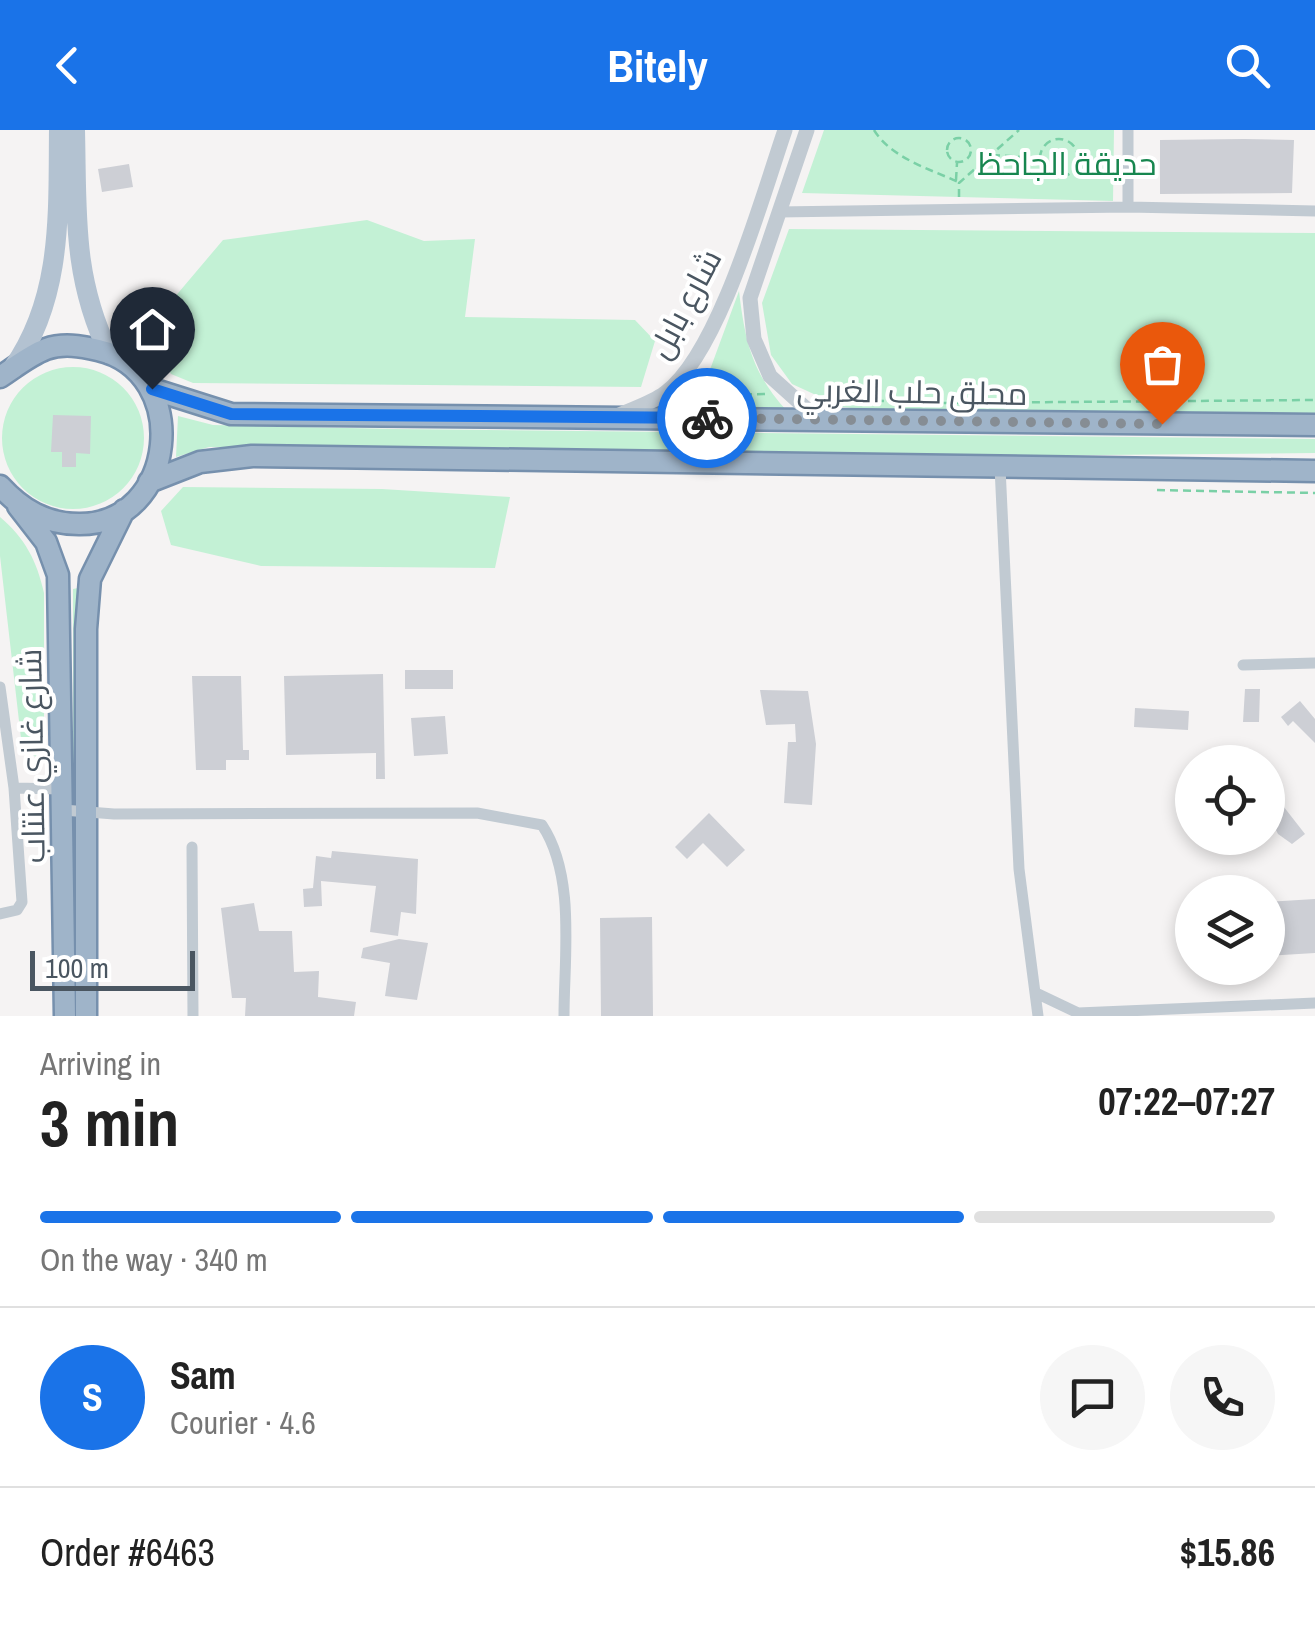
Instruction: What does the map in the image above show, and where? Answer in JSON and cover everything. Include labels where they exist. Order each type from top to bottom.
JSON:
[{"type":"highway","points":[[4,378],[45,350],[76,345],[109,352],[130,364],[152,389],[163,418],[162,458],[142,495],[124,510],[92,524],[57,524],[18,506]]},
{"type":"highway","name":"محلق حلب الغربي","points":[[152,389],[231,414],[1315,425]]},
{"type":"highway","points":[[149,482],[200,462],[252,456],[1315,472]]},
{"type":"highway","name":"شارع غازي عنتاب","points":[[0,486],[46,542],[58,575],[70,804],[65,1016]]},
{"type":"highway","points":[[86,1016],[70,804],[90,578],[124,510]]},
{"type":"main road","points":[[4,378],[34,338],[58,255],[59,130]]},
{"type":"main road","points":[[76,130],[78,264],[93,320],[109,352]]},
{"type":"street","name":"شارع بابل","points":[[617,416],[667,392],[701,346],[734,279],[785,130]]},
{"type":"street","points":[[807,130],[750,298],[754,339],[770,376],[820,422]]},
{"type":"street","points":[[1128,130],[1128,207]]},
{"type":"street","points":[[778,212],[1128,207],[1315,211]]},
{"type":"street","points":[[734,279],[754,286]]},
{"type":"street","points":[[1000,467],[1019,869],[1038,1016]]},
{"type":"street","points":[[1243,665],[1315,663]]},
{"type":"street","points":[[0,687],[14,788],[22,902],[17,910],[0,914]]},
{"type":"street","points":[[14,788],[70,804],[477,813],[542,825],[555,845],[564,908],[564,1016]]},
{"type":"street","points":[[192,847],[194,1016]]},
{"type":"street","points":[[1036,994],[1078,1013],[1315,1003]]},
{"type":"path","points":[[874,130],[882,142],[905,158],[958,182]]},
{"type":"path","points":[[960,138],[967,141],[971,152],[957,162],[950,158],[948,146],[960,138],[961,130]]},
{"type":"path","points":[[958,182],[1018,130]]},
{"type":"path","points":[[1059,139],[1060,130]]},
{"type":"path","points":[[1040,158],[1051,175],[1063,176],[1074,170],[1077,151],[1059,139]]},
{"type":"path","points":[[1040,158],[1045,144],[1059,139]]},
{"type":"path","points":[[992,155],[1040,158]]},
{"type":"path","points":[[957,162],[958,209]]},
{"type":"path","points":[[692,395],[772,394]]},
{"type":"path","points":[[824,399],[942,403],[1315,400]]},
{"type":"path","points":[[1157,490],[1315,493]]},
{"type":"green space","name":"حديقة الجاحظ","points":[[824,130],[1114,130],[1113,201],[802,193]]},
{"type":"green space","points":[[367,220],[424,241],[475,239],[465,317],[635,320],[655,341],[641,387],[193,383],[171,374],[146,331],[223,240]]},
{"type":"green space","points":[[789,229],[1315,233],[1315,415],[923,416],[842,407],[792,384],[771,355],[762,303]]},
{"type":"green space","points":[[739,291],[752,356],[787,411],[681,407],[708,375]]},
{"type":"green space","points":[[73,367],[100,372],[123,388],[139,411],[144,438],[139,465],[123,488],[100,504],[73,509],[46,504],[23,488],[7,465],[2,438],[7,411],[23,388],[46,372]]},
{"type":"green space","points":[[178,416],[213,425],[394,429],[1315,439],[1315,453],[1001,456],[209,447],[176,457]]},
{"type":"green space","points":[[183,487],[382,489],[510,497],[495,568],[261,566],[171,545],[161,511]]},
{"type":"green space","points":[[0,517],[29,551],[44,593],[44,763],[22,747],[0,556]]},
{"type":"green space","points":[[78,588],[80,1016],[73,1016],[73,589]]},
{"type":"building","points":[[1160,140],[1294,140],[1292,193],[1160,194]]},
{"type":"building","points":[[129,164],[133,187],[102,192],[98,169]]},
{"type":"building","points":[[53,415],[91,416],[90,454],[76,453],[76,467],[62,467],[62,452],[51,452]]},
{"type":"building","points":[[405,670],[453,670],[453,689],[405,689]]},
{"type":"building","points":[[383,674],[385,779],[376,779],[376,753],[286,755],[284,676]]},
{"type":"building","points":[[192,676],[241,676],[243,750],[249,750],[249,760],[226,760],[226,770],[196,770]]},
{"type":"building","points":[[1245,689],[1260,689],[1259,722],[1243,722]]},
{"type":"building","points":[[760,690],[808,691],[816,744],[812,805],[784,803],[788,742],[796,742],[795,724],[766,725]]},
{"type":"building","points":[[1300,701],[1315,719],[1315,743],[1293,721],[1288,726],[1281,717]]},
{"type":"building","points":[[1135,708],[1189,711],[1188,730],[1134,727]]},
{"type":"building","points":[[445,716],[448,754],[414,756],[411,718]]},
{"type":"building","points":[[1285,808],[1305,834],[1292,844],[1285,839]]},
{"type":"building","points":[[709,813],[745,850],[727,867],[703,843],[687,859],[675,847]]},
{"type":"building","points":[[332,851],[418,859],[416,914],[401,912],[398,936],[370,932],[376,886],[321,881],[322,906],[304,907],[303,889],[313,888],[316,856],[331,858]]},
{"type":"building","points":[[1315,899],[1315,953],[1285,955],[1285,901]]},
{"type":"building","points":[[254,903],[259,931],[292,931],[294,972],[319,971],[318,997],[356,1002],[354,1016],[245,1016],[246,998],[232,998],[221,908]]},
{"type":"building","points":[[652,917],[653,1016],[601,1016],[600,918]]},
{"type":"building","points":[[399,939],[428,943],[417,1000],[385,996],[390,963],[361,958],[363,948]]},
{"type":"way so far","points":[[707,418],[1162,424]]},
{"type":"route","points":[[152,389],[231,414],[707,418]]}]
